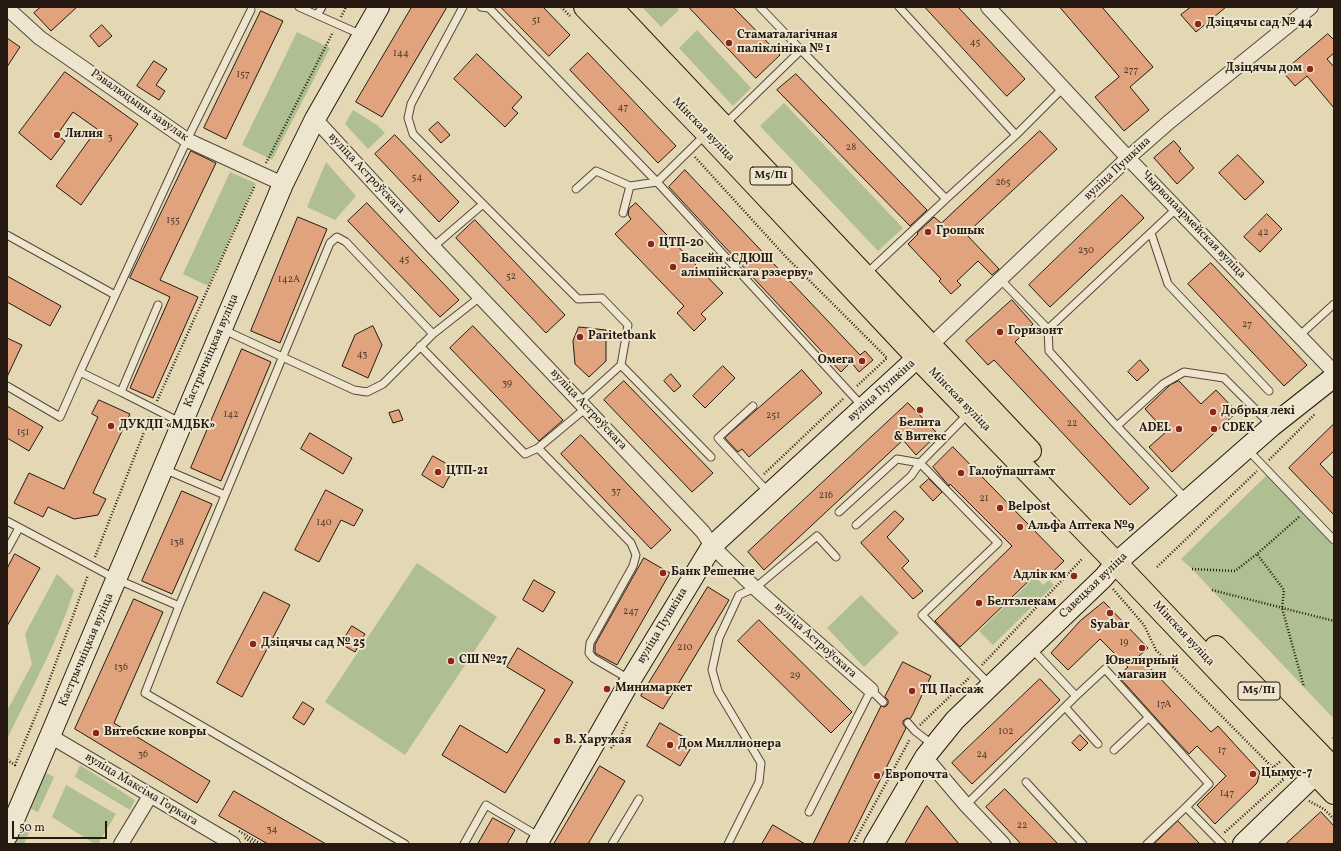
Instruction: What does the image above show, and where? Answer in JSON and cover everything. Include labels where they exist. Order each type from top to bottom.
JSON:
[{"type":"main road","name":"Кастрычніцкая вуліца","points":[[9,826],[14,798],[50,736],[283,184],[315,119],[378,7]]},
{"type":"main road","name":"Мінская вуліца","points":[[585,7],[715,130],[864,276],[971,412],[1122,559],[1330,756],[1334,793]]},
{"type":"main road","name":"Мінская вуліца","points":[[611,7],[715,130],[1122,559]]},
{"type":"main road","name":"вуліца Пушкіна","points":[[539,840],[630,681],[712,546],[924,352]]},
{"type":"main road","name":"Савецкая вуліца","points":[[874,844],[929,751],[955,720],[1122,559],[1272,426],[1334,377]]},
{"type":"main road","points":[[1243,844],[1330,756]]},
{"type":"street","name":"Чырвонаармейская вуліца","points":[[988,7],[1128,158],[1334,372]]},
{"type":"street","name":"вуліца Пушкіна","points":[[924,352],[1128,158],[1311,7]]},
{"type":"street","name":"Рэвалюцыны завулак","points":[[13,10],[40,38],[186,140],[283,184]]},
{"type":"street","name":"вуліца Астроўскага","points":[[315,119],[433,247],[703,532],[712,546],[755,588],[871,690]]},
{"type":"street","name":"вуліца Максіма Горкага","points":[[50,736],[233,844]]},
{"type":"street","points":[[929,751],[966,805],[1003,844]]},
{"type":"street","points":[[121,844],[150,796]]},
{"type":"lane","points":[[299,7],[363,35]]},
{"type":"lane","points":[[317,15],[322,7]]},
{"type":"lane","points":[[420,346],[525,454],[538,448],[583,405],[621,365],[628,325],[602,298],[578,299],[413,134],[408,118],[411,104],[463,7]]},
{"type":"lane","points":[[481,7],[489,8],[657,182],[863,407]]},
{"type":"lane","points":[[760,7],[946,199]]},
{"type":"lane","points":[[899,7],[1016,135]]},
{"type":"lane","points":[[7,386],[60,417],[186,140],[251,10]]},
{"type":"lane","points":[[576,189],[596,171],[630,186],[657,182],[801,50]]},
{"type":"lane","points":[[864,276],[1016,135],[1063,88]]},
{"type":"lane","points":[[623,213],[630,186]]},
{"type":"lane","points":[[433,247],[483,204]]},
{"type":"lane","points":[[1048,329],[1177,208]]},
{"type":"lane","points":[[1151,233],[1168,284],[1269,391]]},
{"type":"lane","points":[[7,235],[115,295]]},
{"type":"lane","points":[[405,844],[145,693],[179,606],[330,243],[337,237],[346,242],[433,334]]},
{"type":"lane","points":[[1001,280],[1048,329],[1049,351],[1117,426],[1188,500]]},
{"type":"lane","points":[[222,329],[354,390],[367,392],[383,384],[433,334],[480,297]]},
{"type":"lane","points":[[1300,335],[1334,304]]},
{"type":"lane","points":[[121,392],[158,305]]},
{"type":"lane","points":[[621,365],[711,457]]},
{"type":"lane","points":[[80,372],[182,422]]},
{"type":"lane","points":[[1117,426],[1163,384],[1184,372],[1224,378],[1272,426]]},
{"type":"lane","points":[[753,406],[718,438],[769,494]]},
{"type":"lane","points":[[856,524],[911,476],[920,463],[971,412]]},
{"type":"lane","points":[[538,448],[631,543],[636,556],[634,566],[590,642],[588,653],[593,658],[630,681]]},
{"type":"lane","points":[[1247,448],[1334,540]]},
{"type":"lane","points":[[839,512],[897,459],[920,463],[998,543],[922,615],[991,686]]},
{"type":"lane","points":[[163,468],[225,495]]},
{"type":"lane","points":[[7,521],[116,579],[179,606]]},
{"type":"lane","points":[[7,550],[19,528]]},
{"type":"lane","points":[[728,844],[758,782],[761,763],[718,691],[712,670],[719,638],[739,595],[755,588],[817,536],[836,557]]},
{"type":"lane","points":[[1030,648],[1076,696]]},
{"type":"lane","points":[[966,805],[1105,669],[1209,784],[1147,844]]},
{"type":"lane","points":[[809,812],[871,690],[883,702]]},
{"type":"lane","points":[[1065,707],[1098,744]]},
{"type":"lane","points":[[1114,750],[1148,718]]},
{"type":"lane","points":[[908,723],[929,751]]},
{"type":"lane","points":[[1026,782],[1083,844]]},
{"type":"lane","points":[[612,844],[639,799]]},
{"type":"lane","points":[[464,844],[486,805],[539,840]]},
{"type":"lane","points":[[1186,807],[1220,842]]},
{"type":"path","points":[[7,760],[15,765],[41,703],[91,566],[154,408],[261,173],[346,7]]},
{"type":"path","points":[[1266,462],[1317,412]]},
{"type":"path","points":[[1157,567],[1261,467]]},
{"type":"path","points":[[1192,569],[1235,571],[1257,554],[1306,510]]},
{"type":"path","points":[[1257,554],[1284,590],[1282,608],[1304,687]]},
{"type":"path","points":[[1110,585],[1144,625],[1156,650],[1284,780],[1220,842]]},
{"type":"path","points":[[1212,590],[1334,621]]},
{"type":"path","points":[[1307,801],[1324,809],[1334,819]]},
{"type":"green space","points":[[642,7],[677,7],[679,10],[661,27]]},
{"type":"green space","points":[[697,30],[751,88],[733,106],[679,48]]},
{"type":"green space","points":[[297,32],[330,48],[272,160],[242,145]]},
{"type":"green space","points":[[784,103],[903,228],[878,251],[760,126]]},
{"type":"green space","points":[[353,110],[377,125],[385,133],[368,149],[345,124]]},
{"type":"green space","points":[[326,162],[356,196],[335,220],[307,207]]},
{"type":"green space","points":[[230,172],[255,183],[208,286],[183,274]]},
{"type":"green space","points":[[1268,474],[1334,541],[1334,719],[1181,559]]},
{"type":"green space","points":[[417,563],[497,617],[405,755],[325,702]]},
{"type":"green space","points":[[1032,573],[1043,585],[1049,580],[1054,585],[993,645],[979,631],[1028,584],[1025,579]]},
{"type":"green space","points":[[57,574],[74,590],[68,609],[52,647],[7,739],[7,711],[32,664],[25,634]]},
{"type":"green space","points":[[861,595],[899,633],[864,667],[827,628]]},
{"type":"green space","points":[[80,765],[135,800],[130,810],[75,777]]},
{"type":"green space","points":[[43,771],[54,777],[38,812],[27,807]]},
{"type":"green space","points":[[66,785],[116,814],[98,844],[95,844],[52,817]]},
{"type":"green space","points":[[18,826],[29,833],[24,844],[10,844]]},
{"type":"building","points":[[41,7],[77,7],[51,31],[34,13]]},
{"type":"building","points":[[412,7],[447,7],[382,117],[356,102]]},
{"type":"building","points":[[501,7],[543,7],[570,35],[549,56]]},
{"type":"building","points":[[689,7],[733,7],[780,55],[756,78]]},
{"type":"building","points":[[925,7],[958,7],[1025,79],[1007,96]]},
{"type":"building","points":[[1060,7],[1102,7],[1153,67],[1130,87],[1149,110],[1124,131],[1095,97],[1119,77]]},
{"type":"building","name":"Дзіцячы сад № 44","points":[[1191,7],[1226,7],[1196,32],[1181,15]]},
{"type":"building","points":[[261,11],[283,21],[226,139],[204,128]]},
{"type":"building","points":[[102,25],[112,36],[99,47],[90,36]]},
{"type":"building","name":"Дзіцячы дом","points":[[1328,34],[1334,40],[1334,53],[1327,59],[1334,67],[1334,108],[1307,76],[1295,86],[1283,72]]},
{"type":"building","points":[[7,38],[20,47],[7,67]]},
{"type":"building","points":[[588,53],[676,146],[658,163],[570,70]]},
{"type":"building","points":[[477,54],[522,97],[512,108],[518,113],[505,127],[454,79]]},
{"type":"building","points":[[154,61],[167,69],[156,85],[165,91],[159,100],[137,86]]},
{"type":"building","points":[[65,72],[138,124],[81,205],[56,186],[97,129],[73,112],[57,135],[65,141],[51,160],[19,133]]},
{"type":"building","points":[[796,74],[927,210],[910,226],[777,90]]},
{"type":"building","points":[[438,122],[450,135],[441,143],[429,130]]},
{"type":"building","points":[[1040,131],[1057,149],[966,234],[999,269],[992,275],[978,261],[957,281],[961,285],[951,294],[939,281],[941,279],[908,244],[934,217],[941,223]]},
{"type":"building","points":[[395,135],[459,202],[439,222],[375,154]]},
{"type":"building","points":[[1174,141],[1181,149],[1179,151],[1194,168],[1177,184],[1154,158]]},
{"type":"building","points":[[191,151],[216,163],[160,280],[198,297],[153,398],[130,388],[170,297],[130,278]]},
{"type":"building","points":[[1238,155],[1264,182],[1245,200],[1219,173]]},
{"type":"building","points":[[685,170],[860,355],[865,351],[873,360],[859,372],[851,362],[841,372],[669,187]]},
{"type":"building","points":[[1122,195],[1144,218],[1050,307],[1029,285]]},
{"type":"building","points":[[367,203],[459,300],[440,317],[348,221]]},
{"type":"building","name":"Басейн «СДЮШ алімпійскага рэзерву»","points":[[636,203],[723,293],[701,314],[706,319],[694,331],[677,313],[684,306],[615,234],[631,219],[628,215],[629,209]]},
{"type":"building","points":[[1267,214],[1282,229],[1260,252],[1244,237]]},
{"type":"building","points":[[298,217],[327,229],[280,343],[251,331]]},
{"type":"building","points":[[475,220],[565,315],[546,333],[456,238]]},
{"type":"building","points":[[1211,263],[1307,365],[1284,386],[1188,284]]},
{"type":"building","points":[[7,276],[61,306],[50,326],[7,302]]},
{"type":"building","points":[[1012,300],[1033,324],[1015,342],[1149,488],[1130,505],[994,360],[988,365],[966,341]]},
{"type":"building","points":[[373,326],[382,345],[368,378],[342,366],[355,335]]},
{"type":"building","points":[[473,326],[563,420],[539,441],[450,348]]},
{"type":"building","points":[[579,327],[606,330],[606,361],[589,377],[575,364],[573,341]]},
{"type":"building","points":[[7,338],[22,345],[7,377]]},
{"type":"building","points":[[242,349],[271,362],[221,481],[191,468]]},
{"type":"building","points":[[1140,360],[1149,370],[1137,381],[1128,372]]},
{"type":"building","points":[[723,366],[735,378],[705,408],[693,396]]},
{"type":"building","points":[[802,370],[822,393],[749,457],[742,449],[738,452],[725,438]]},
{"type":"building","points":[[671,374],[681,386],[674,392],[664,381]]},
{"type":"building","points":[[624,381],[713,473],[692,492],[604,400]]},
{"type":"building","points":[[1179,381],[1201,404],[1216,390],[1237,412],[1172,472],[1149,447],[1166,432],[1145,409],[1170,385]]},
{"type":"building","points":[[99,400],[130,414],[93,493],[106,499],[98,515],[74,519],[48,507],[43,517],[14,503],[29,473],[64,489],[98,417],[92,414]]},
{"type":"building","points":[[908,403],[938,434],[916,455],[903,440],[764,570],[748,552]]},
{"type":"building","points":[[7,406],[43,427],[29,451],[7,438]]},
{"type":"building","points":[[399,410],[403,420],[393,423],[389,413]]},
{"type":"building","points":[[1334,424],[1334,451],[1320,464],[1334,479],[1334,515],[1289,468]]},
{"type":"building","points":[[310,433],[352,458],[343,474],[301,449]]},
{"type":"building","points":[[581,435],[671,530],[651,549],[561,454]]},
{"type":"building","points":[[953,447],[1064,561],[1044,580],[1037,573],[960,647],[935,621],[1012,546],[950,484],[949,486],[933,467]]},
{"type":"building","name":"ЦТП-21","points":[[433,456],[454,468],[443,488],[422,475]]},
{"type":"building","points":[[929,479],[942,492],[933,501],[920,487]]},
{"type":"building","points":[[326,490],[363,510],[354,526],[341,520],[319,562],[295,550]]},
{"type":"building","points":[[182,491],[212,504],[172,594],[142,581]]},
{"type":"building","points":[[895,511],[904,519],[887,537],[909,561],[902,568],[923,591],[913,599],[861,543]]},
{"type":"building","points":[[15,554],[40,568],[7,626],[7,569]]},
{"type":"building","points":[[644,558],[670,573],[617,665],[595,653],[595,645]]},
{"type":"building","points":[[534,580],[555,592],[543,612],[523,600]]},
{"type":"building","points":[[708,587],[729,600],[663,709],[641,696]]},
{"type":"building","name":"Дзіцячы сад № 25","points":[[264,592],[290,605],[242,697],[217,683]]},
{"type":"building","points":[[134,599],[163,612],[114,723],[210,781],[197,803],[75,729]]},
{"type":"building","points":[[1104,602],[1148,648],[1139,656],[1211,732],[1218,726],[1260,772],[1257,783],[1215,824],[1197,805],[1226,776],[1197,746],[1189,754],[1118,676],[1128,667],[1100,639],[1068,670],[1051,653],[1080,621]]},
{"type":"building","points":[[759,620],[852,712],[831,733],[738,641]]},
{"type":"building","points":[[352,626],[365,634],[355,652],[341,644]]},
{"type":"building","points":[[518,648],[573,682],[505,793],[442,755],[460,725],[507,753],[545,690],[507,667]]},
{"type":"building","points":[[903,662],[931,676],[913,714],[910,719],[907,718],[903,721],[906,728],[848,844],[813,844],[881,706],[885,707],[888,704],[888,700],[885,697]]},
{"type":"building","points":[[1040,679],[1060,700],[972,784],[952,763]]},
{"type":"building","points":[[303,702],[314,709],[304,725],[293,718]]},
{"type":"building","name":"Дом Миллионера","points":[[660,723],[694,743],[680,766],[647,746]]},
{"type":"building","points":[[1080,735],[1088,743],[1080,751],[1072,743]]},
{"type":"building","points":[[600,766],[625,781],[588,844],[554,844]]},
{"type":"building","points":[[1005,789],[1058,844],[1021,844],[986,807]]},
{"type":"building","points":[[234,791],[326,844],[268,844],[219,816]]},
{"type":"building","points":[[927,806],[959,844],[905,844]]},
{"type":"building","points":[[1321,812],[1334,826],[1334,844],[1286,844]]},
{"type":"building","points":[[493,818],[515,830],[507,844],[478,844]]},
{"type":"building","points":[[1178,821],[1200,844],[1154,844]]},
{"type":"building","points":[[773,825],[805,844],[762,844]]},
{"type":"place","name":"Дзіцячы сад № 44","points":[[1198,24]]},
{"type":"place","name":"Стаматалагічная паліклініка № 1","points":[[729,43]]},
{"type":"place","name":"Дзіцячы дом","points":[[1310,69]]},
{"type":"place","name":"Лилия","points":[[57,135]]},
{"type":"place","name":"Грошык","points":[[928,232]]},
{"type":"place","name":"ЦТП-20","points":[[651,244]]},
{"type":"place","name":"Басейн «СДЮШ алімпійскага рэзерву»","points":[[673,267]]},
{"type":"place","name":"Горизонт","points":[[1000,332]]},
{"type":"place","name":"Paritetbank","points":[[580,337]]},
{"type":"place","name":"Омега","points":[[862,361]]},
{"type":"place","name":"Белита & Витекс","points":[[920,410]]},
{"type":"place","name":"Добрыя лекі","points":[[1213,412]]},
{"type":"place","name":"ДУКДП «МДБК»","points":[[111,426]]},
{"type":"place","name":"ADEL","points":[[1179,429]]},
{"type":"place","name":"CDEK","points":[[1214,429]]},
{"type":"place","name":"ЦТП-21","points":[[438,472]]},
{"type":"place","name":"Галоўпаштамт","points":[[961,473]]},
{"type":"place","name":"Belpost","points":[[1000,508]]},
{"type":"place","name":"Альфа Аптека №9","points":[[1020,527]]},
{"type":"place","name":"Банк Решение","points":[[663,573]]},
{"type":"place","name":"Адлік км","points":[[1074,576]]},
{"type":"place","name":"Белтэлекам","points":[[979,603]]},
{"type":"place","name":"Syabar","points":[[1110,613]]},
{"type":"place","name":"Дзіцячы сад № 25","points":[[253,644]]},
{"type":"place","name":"Ювелирный магазин","points":[[1142,648]]},
{"type":"place","name":"СШ №27","points":[[451,661]]},
{"type":"place","name":"Минимаркет","points":[[607,689]]},
{"type":"place","name":"ТЦ Пассаж","points":[[912,691]]},
{"type":"place","name":"Витебские ковры","points":[[96,733]]},
{"type":"place","name":"В. Харужая","points":[[557,741]]},
{"type":"place","name":"Дом Миллионера","points":[[670,745]]},
{"type":"place","name":"Цымус-7","points":[[1253,774]]},
{"type":"place","name":"Европочта","points":[[877,776]]}]
